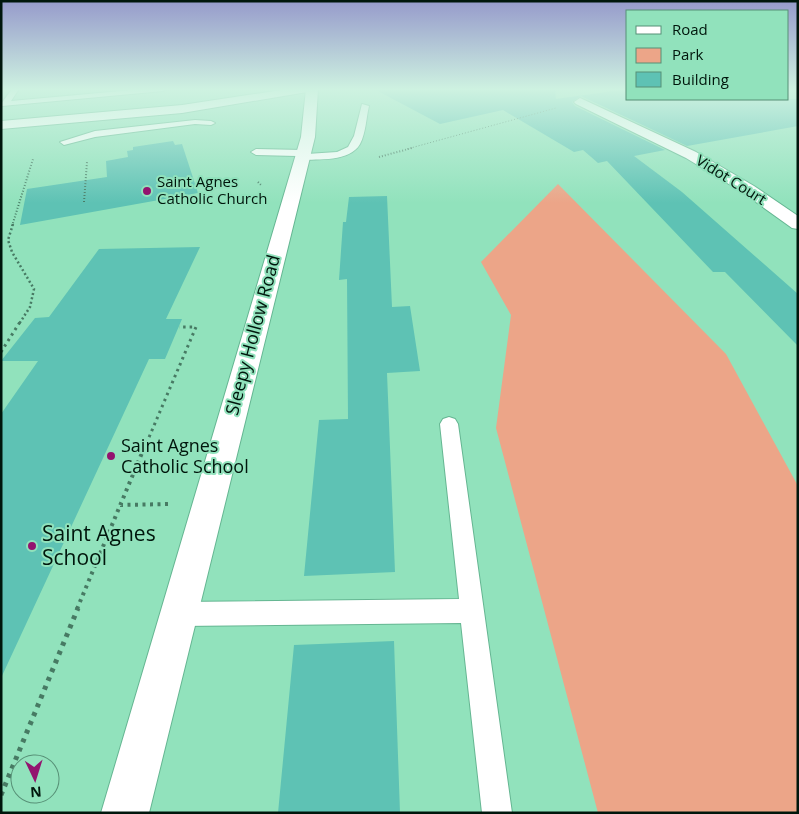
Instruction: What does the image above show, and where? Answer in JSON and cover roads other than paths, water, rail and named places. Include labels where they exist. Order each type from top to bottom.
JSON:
[{"type":"main road","name":"Sleepy Hollow Road","points":[[125,813],[308,137],[309,127]]},
{"type":"main road","name":"Vidot Court","points":[[632,127],[691,155],[748,189],[798,224]]},
{"type":"lane","points":[[64,142],[95,134],[153,127]]},
{"type":"lane","points":[[256,152],[335,155],[348,152],[354,147],[359,127]]},
{"type":"lane","points":[[449,424],[498,813]]},
{"type":"lane","points":[[179,614],[472,611]]},
{"type":"place","name":"Saint Agnes Catholic Church","points":[[147,191]]},
{"type":"place","name":"Saint Agnes Catholic School","points":[[111,456]]},
{"type":"place","name":"Saint Agnes School","points":[[32,546]]}]
